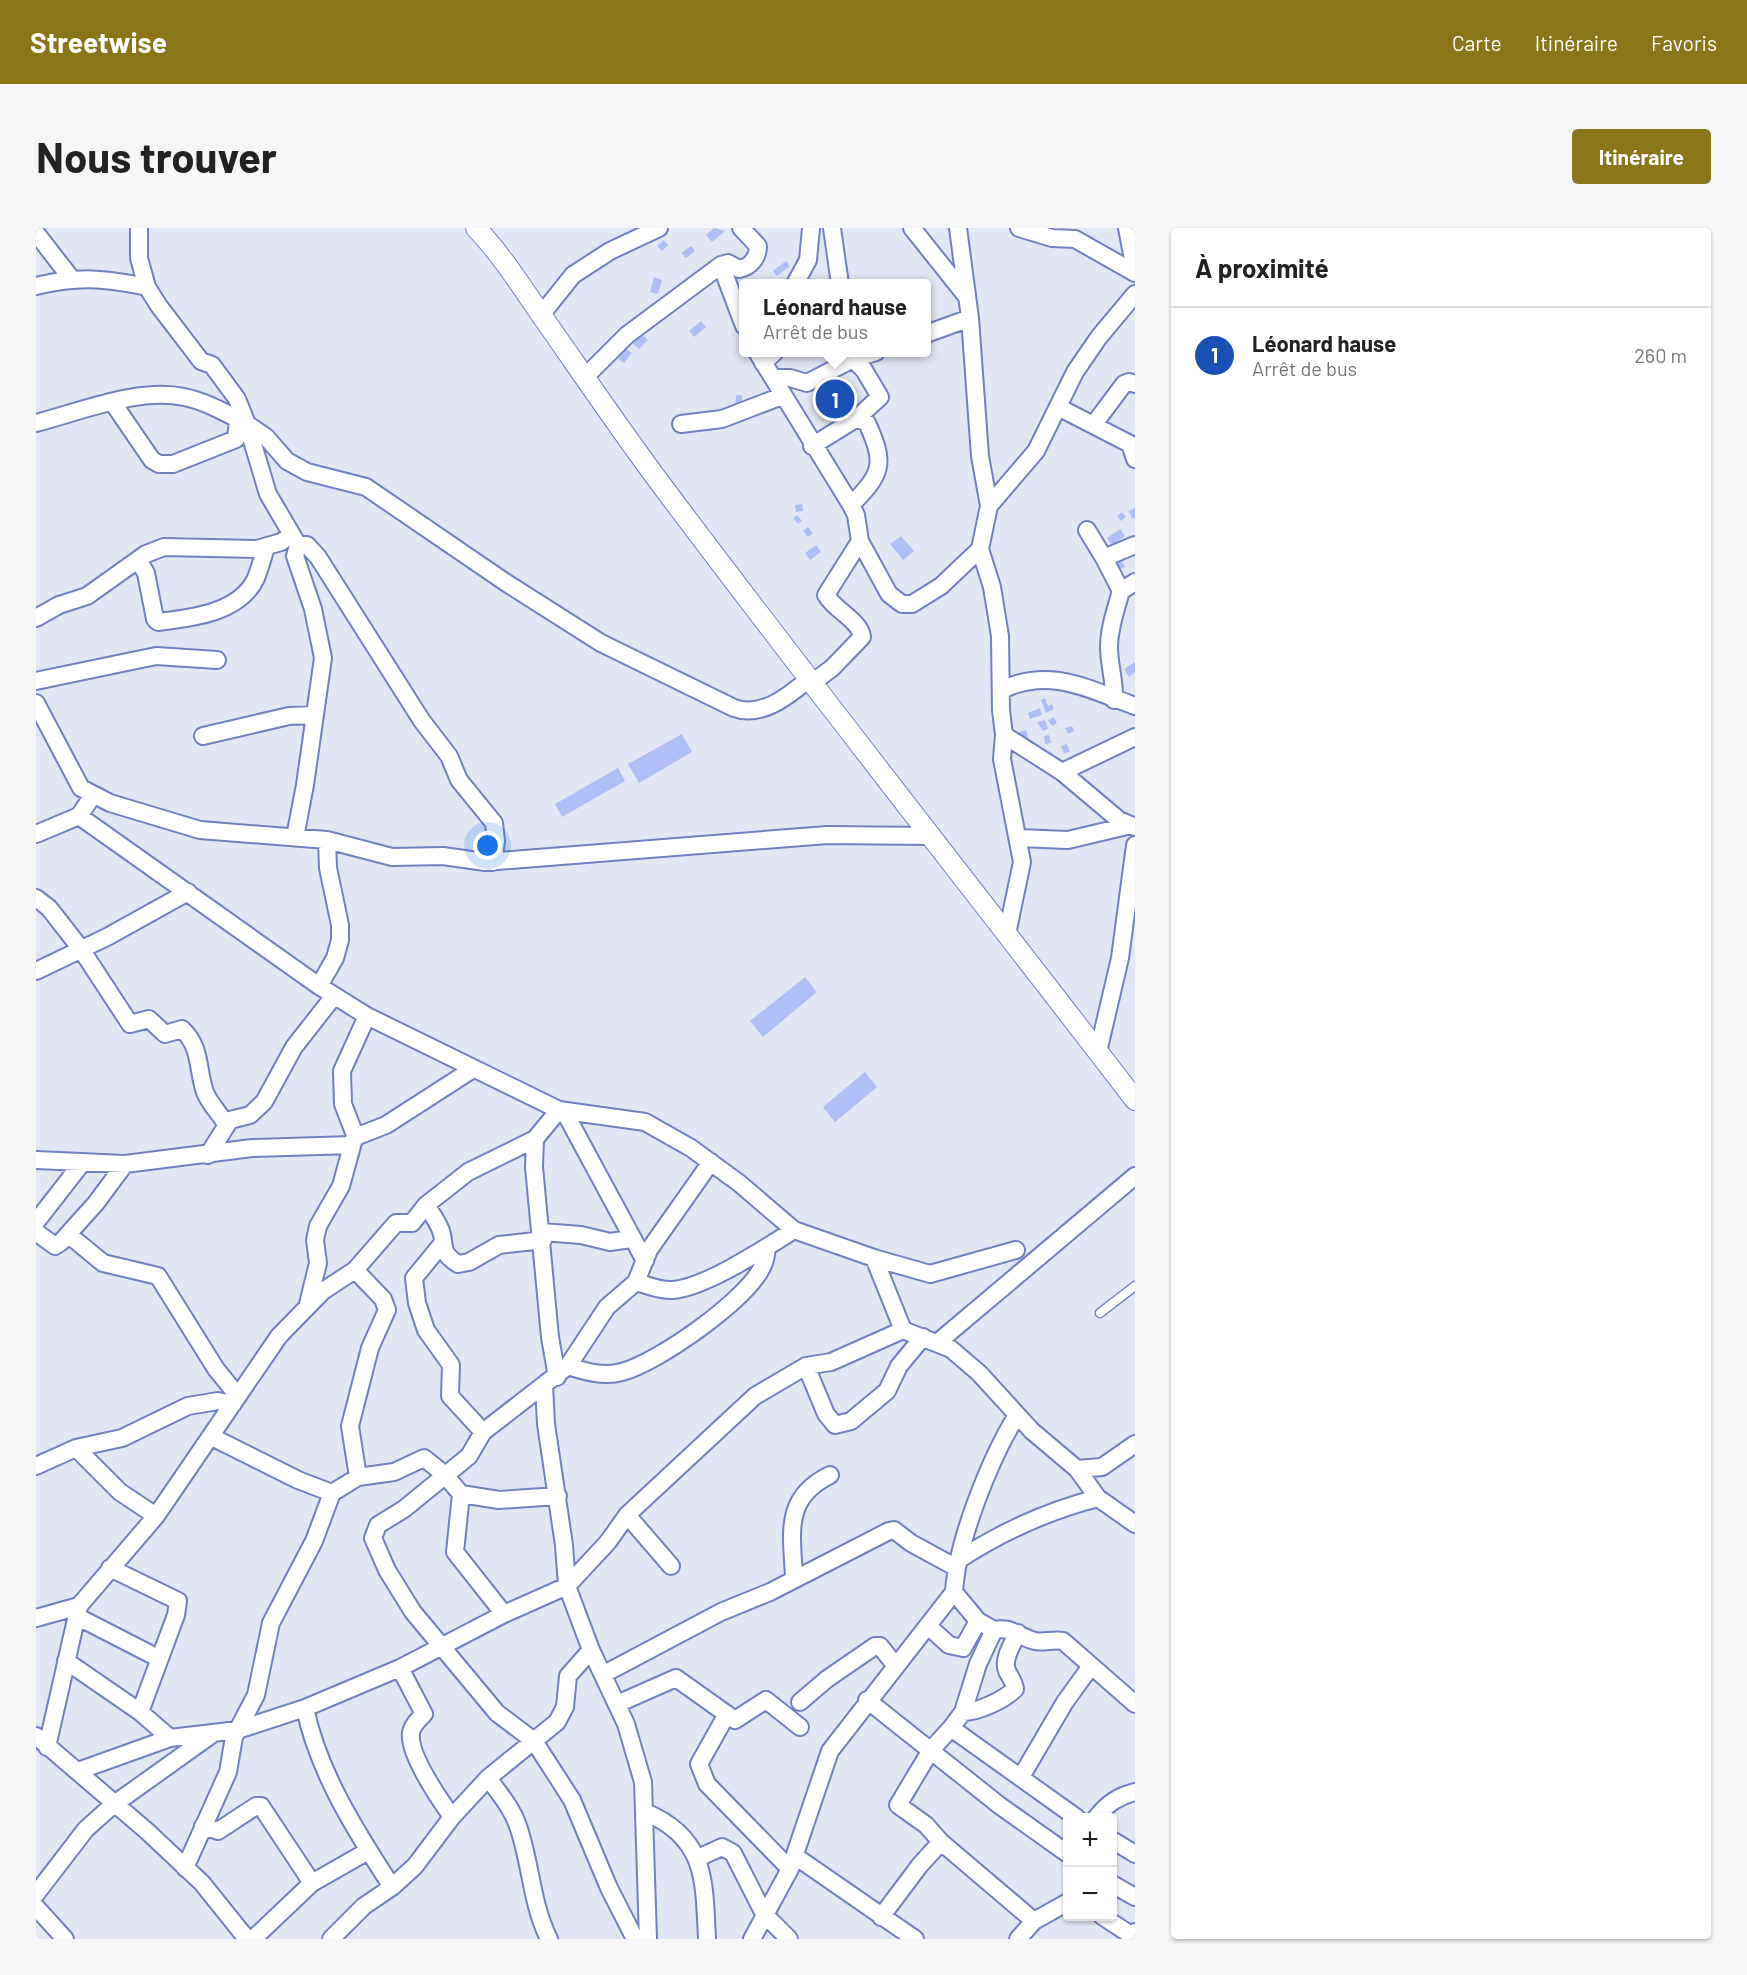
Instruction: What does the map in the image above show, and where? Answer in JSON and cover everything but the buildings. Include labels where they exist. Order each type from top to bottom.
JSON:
[{"type":"street","points":[[139,228],[137,247],[147,287],[201,361],[212,365],[237,399],[242,422],[268,494],[294,540],[295,556],[323,647],[305,785],[295,837]]},
{"type":"street","points":[[476,228],[541,315],[646,465],[891,787],[932,836],[1135,1100]]},
{"type":"street","points":[[541,315],[573,275],[632,234],[659,228]]},
{"type":"street","points":[[585,377],[627,334],[721,265],[728,262],[742,269],[755,259],[758,246],[741,228]]},
{"type":"street","points":[[798,279],[808,260],[811,228]]},
{"type":"street","points":[[832,228],[839,279]]},
{"type":"street","points":[[912,228],[967,298]]},
{"type":"street","points":[[958,228],[970,318],[980,456],[989,506],[980,549],[998,618],[1004,735],[1002,759],[1005,787],[1019,838],[1022,862],[1007,934]]},
{"type":"street","points":[[1019,228],[1052,238],[1075,239],[1135,271]]},
{"type":"street","points":[[1127,228],[1135,271]]},
{"type":"street","points":[[36,233],[71,278]]},
{"type":"street","points":[[721,265],[739,313]]},
{"type":"street","points":[[36,286],[71,278],[117,280],[147,287]]},
{"type":"street","points":[[989,506],[1036,451],[1081,363],[1135,294]]},
{"type":"street","points":[[931,333],[970,318]]},
{"type":"street","points":[[765,357],[782,396],[851,505],[856,515],[860,541],[889,594],[902,604],[912,604],[941,586],[980,549]]},
{"type":"street","points":[[773,378],[790,378],[807,383],[860,357]]},
{"type":"street","points":[[812,446],[857,418],[880,397],[861,366],[863,357]]},
{"type":"street","points":[[1094,424],[1124,384],[1129,382],[1135,384]]},
{"type":"street","points":[[36,423],[150,395],[186,397],[242,422],[266,437],[296,467],[366,487],[505,582],[601,643],[745,712],[776,703],[811,681],[861,641],[862,632],[826,595],[860,541]]},
{"type":"street","points":[[681,424],[722,419],[782,396]]},
{"type":"street","points":[[113,403],[152,460],[165,465],[236,439],[242,422]]},
{"type":"street","points":[[1058,407],[1130,444],[1135,459]]},
{"type":"street","points":[[851,505],[873,483],[880,456],[867,423],[857,418]]},
{"type":"street","points":[[1088,530],[1104,558],[1128,586],[1111,624],[1109,648],[1115,681],[1114,700]]},
{"type":"street","points":[[36,618],[59,605],[87,596],[138,560],[164,546],[266,546],[287,540],[307,545],[318,557],[422,721],[449,756],[459,780],[494,823],[496,841],[493,862]]},
{"type":"street","points":[[1104,558],[1135,545]]},
{"type":"street","points":[[138,560],[146,573],[155,619],[159,622],[216,613],[247,591],[256,579],[266,546]]},
{"type":"street","points":[[36,681],[156,656],[217,660]]},
{"type":"street","points":[[1002,690],[1042,679],[1063,681],[1083,685],[1114,700],[1135,706]]},
{"type":"street","points":[[36,703],[77,781],[93,795],[200,830],[327,840],[392,857],[443,856],[493,862],[827,835],[932,836]]},
{"type":"street","points":[[203,736],[289,716],[313,715]]},
{"type":"street","points":[[1004,735],[1062,772],[1095,802],[1133,826]]},
{"type":"street","points":[[1062,772],[1135,737]]},
{"type":"street","points":[[36,834],[79,816],[93,795]]},
{"type":"street","points":[[79,816],[319,986],[367,1016],[473,1070],[562,1111],[645,1122],[669,1134],[711,1162],[794,1230],[874,1258],[930,1274],[1016,1250]]},
{"type":"street","points":[[1019,838],[1068,840],[1133,826]]},
{"type":"street","points":[[319,986],[335,958],[340,940],[340,925],[328,868],[327,840]]},
{"type":"street","points":[[1098,1053],[1130,928],[1135,845]]},
{"type":"street","points":[[36,971],[188,892]]},
{"type":"street","points":[[36,898],[49,908],[81,948],[130,1023],[149,1019],[165,1034],[182,1029],[190,1036],[201,1068],[204,1089],[226,1124]]},
{"type":"street","points":[[208,1155],[230,1120],[250,1114],[264,1102],[294,1047],[334,996]]},
{"type":"street","points":[[307,1308],[318,1263],[315,1240],[318,1226],[341,1186],[353,1140],[343,1104],[342,1071],[351,1056],[354,1041],[367,1016]]},
{"type":"street","points":[[36,1160],[125,1164],[252,1148],[353,1140],[386,1125],[473,1070]]},
{"type":"street","points":[[247,1939],[202,1883],[78,1771],[42,1742],[78,1611],[110,1568],[156,1516],[279,1336],[323,1290],[355,1270],[396,1223],[412,1223],[426,1205],[481,1163],[535,1139],[562,1111]]},
{"type":"street","points":[[562,1111],[645,1261]]},
{"type":"street","points":[[535,1139],[535,1177],[550,1337],[556,1376],[546,1424],[558,1496],[567,1586],[591,1650],[617,1704],[636,1754],[643,1782],[648,1939]]},
{"type":"street","points":[[635,1939],[609,1888],[572,1800],[534,1740],[497,1713],[408,1604],[387,1570],[373,1538],[378,1525],[404,1509],[444,1474],[469,1456],[483,1432],[556,1376],[607,1307],[636,1282],[649,1250],[711,1162]]},
{"type":"street","points":[[36,1222],[82,1163]]},
{"type":"street","points":[[36,1232],[55,1246],[69,1235],[125,1164]]},
{"type":"street","points":[[806,1366],[826,1414],[835,1425],[851,1420],[887,1391],[899,1366],[1135,1176]]},
{"type":"street","points":[[426,1205],[442,1233],[441,1245],[414,1278],[417,1303],[426,1330],[451,1365],[450,1396],[483,1432]]},
{"type":"street","points":[[636,1282],[672,1290],[685,1288],[744,1262],[794,1230]]},
{"type":"street","points":[[69,1235],[103,1263],[158,1276],[236,1400]]},
{"type":"street","points":[[441,1245],[451,1260],[458,1264],[481,1257],[499,1245],[542,1236],[581,1235],[610,1242],[631,1239]]},
{"type":"street","points":[[556,1376],[621,1373],[665,1351],[735,1301],[763,1266],[767,1247]]},
{"type":"street","points":[[874,1258],[903,1330]]},
{"type":"street","points":[[355,1270],[383,1299],[387,1310],[370,1348],[350,1426],[358,1477]]},
{"type":"street","points":[[78,1771],[170,1738],[238,1730],[305,1708],[400,1668],[504,1614],[567,1586],[608,1542],[627,1515],[755,1396],[806,1366],[831,1362],[903,1330],[951,1349],[979,1373],[1053,1450],[1077,1468],[1098,1498],[1135,1524]]},
{"type":"street","points":[[36,1466],[76,1448],[122,1438],[188,1406],[236,1400]]},
{"type":"street","points":[[752,1939],[793,1862],[830,1751],[867,1700],[954,1592],[956,1564],[995,1454],[1017,1415]]},
{"type":"street","points":[[212,1437],[298,1480],[332,1493]]},
{"type":"street","points":[[1077,1468],[1102,1467],[1135,1444]]},
{"type":"street","points":[[76,1448],[120,1492],[156,1516]]},
{"type":"street","points":[[185,1868],[228,1772],[234,1737],[256,1695],[271,1623],[314,1541],[332,1493],[358,1477],[394,1472],[424,1458],[444,1474],[461,1494],[499,1500],[558,1496]]},
{"type":"street","points":[[794,1577],[794,1511],[812,1484],[830,1475]]},
{"type":"street","points":[[461,1494],[455,1552],[504,1614]]},
{"type":"street","points":[[956,1564],[1025,1523],[1062,1508],[1098,1498]]},
{"type":"street","points":[[627,1515],[671,1566]]},
{"type":"street","points":[[604,1674],[794,1577],[894,1530],[911,1543],[956,1564]]},
{"type":"street","points":[[110,1568],[178,1601],[176,1614],[140,1712]]},
{"type":"street","points":[[954,1592],[978,1621],[994,1630],[1003,1628],[1036,1642],[1052,1639],[1064,1641],[1135,1704]]},
{"type":"street","points":[[36,1618],[78,1611],[158,1658]]},
{"type":"street","points":[[928,1626],[948,1645],[963,1648],[978,1621]]},
{"type":"street","points":[[994,1630],[978,1664],[963,1712],[931,1750],[898,1805],[926,1825],[941,1842],[1034,1921]]},
{"type":"street","points":[[963,1712],[976,1712],[991,1702],[1006,1698],[1015,1689],[1013,1680],[1006,1669],[1006,1658],[1018,1633]]},
{"type":"street","points":[[800,1702],[827,1679],[875,1646],[880,1646],[895,1665]]},
{"type":"street","points":[[331,1939],[364,1906],[392,1887],[415,1866],[452,1817],[489,1778],[557,1722],[565,1707],[568,1676],[591,1650]]},
{"type":"street","points":[[66,1661],[140,1712],[170,1738]]},
{"type":"street","points":[[1021,1778],[1065,1702],[1091,1666]]},
{"type":"street","points":[[400,1668],[424,1714],[415,1724],[411,1734],[418,1757],[430,1786],[452,1817]]},
{"type":"street","points":[[617,1704],[676,1678],[735,1720],[742,1718],[766,1700],[800,1727]]},
{"type":"street","points":[[867,1700],[999,1805],[1063,1850]]},
{"type":"street","points":[[305,1708],[317,1751],[368,1851],[392,1887]]},
{"type":"street","points":[[727,1714],[699,1764],[707,1784],[793,1862],[881,1917],[896,1934],[915,1939]]},
{"type":"street","points":[[951,1728],[1070,1813]]},
{"type":"street","points":[[36,1894],[86,1829],[113,1805],[215,1733]]},
{"type":"street","points":[[489,1778],[519,1827],[540,1922],[549,1939]]},
{"type":"street","points":[[1100,1813],[1106,1805],[1122,1795],[1135,1792]]},
{"type":"street","points":[[203,1826],[218,1831],[256,1806],[261,1806],[312,1883]]},
{"type":"street","points":[[645,1812],[672,1825],[698,1858],[705,1890],[707,1939]]},
{"type":"street","points":[[881,1917],[920,1865],[941,1842]]},
{"type":"street","points":[[1117,1843],[1135,1854]]},
{"type":"street","points":[[698,1858],[723,1847],[728,1849],[764,1914],[789,1939]]},
{"type":"street","points":[[253,1939],[312,1883],[368,1851]]},
{"type":"street","points":[[1117,1886],[1135,1897]]},
{"type":"street","points":[[1018,1939],[1034,1921],[1063,1905]]},
{"type":"street","points":[[36,1907],[65,1939]]},
{"type":"street","points":[[1111,1934],[1131,1935],[1135,1932]]},
{"type":"lane","points":[[1100,1313],[1135,1286]]},
{"type":"place","name":"Léonard hause","points":[[835,399]]}]
